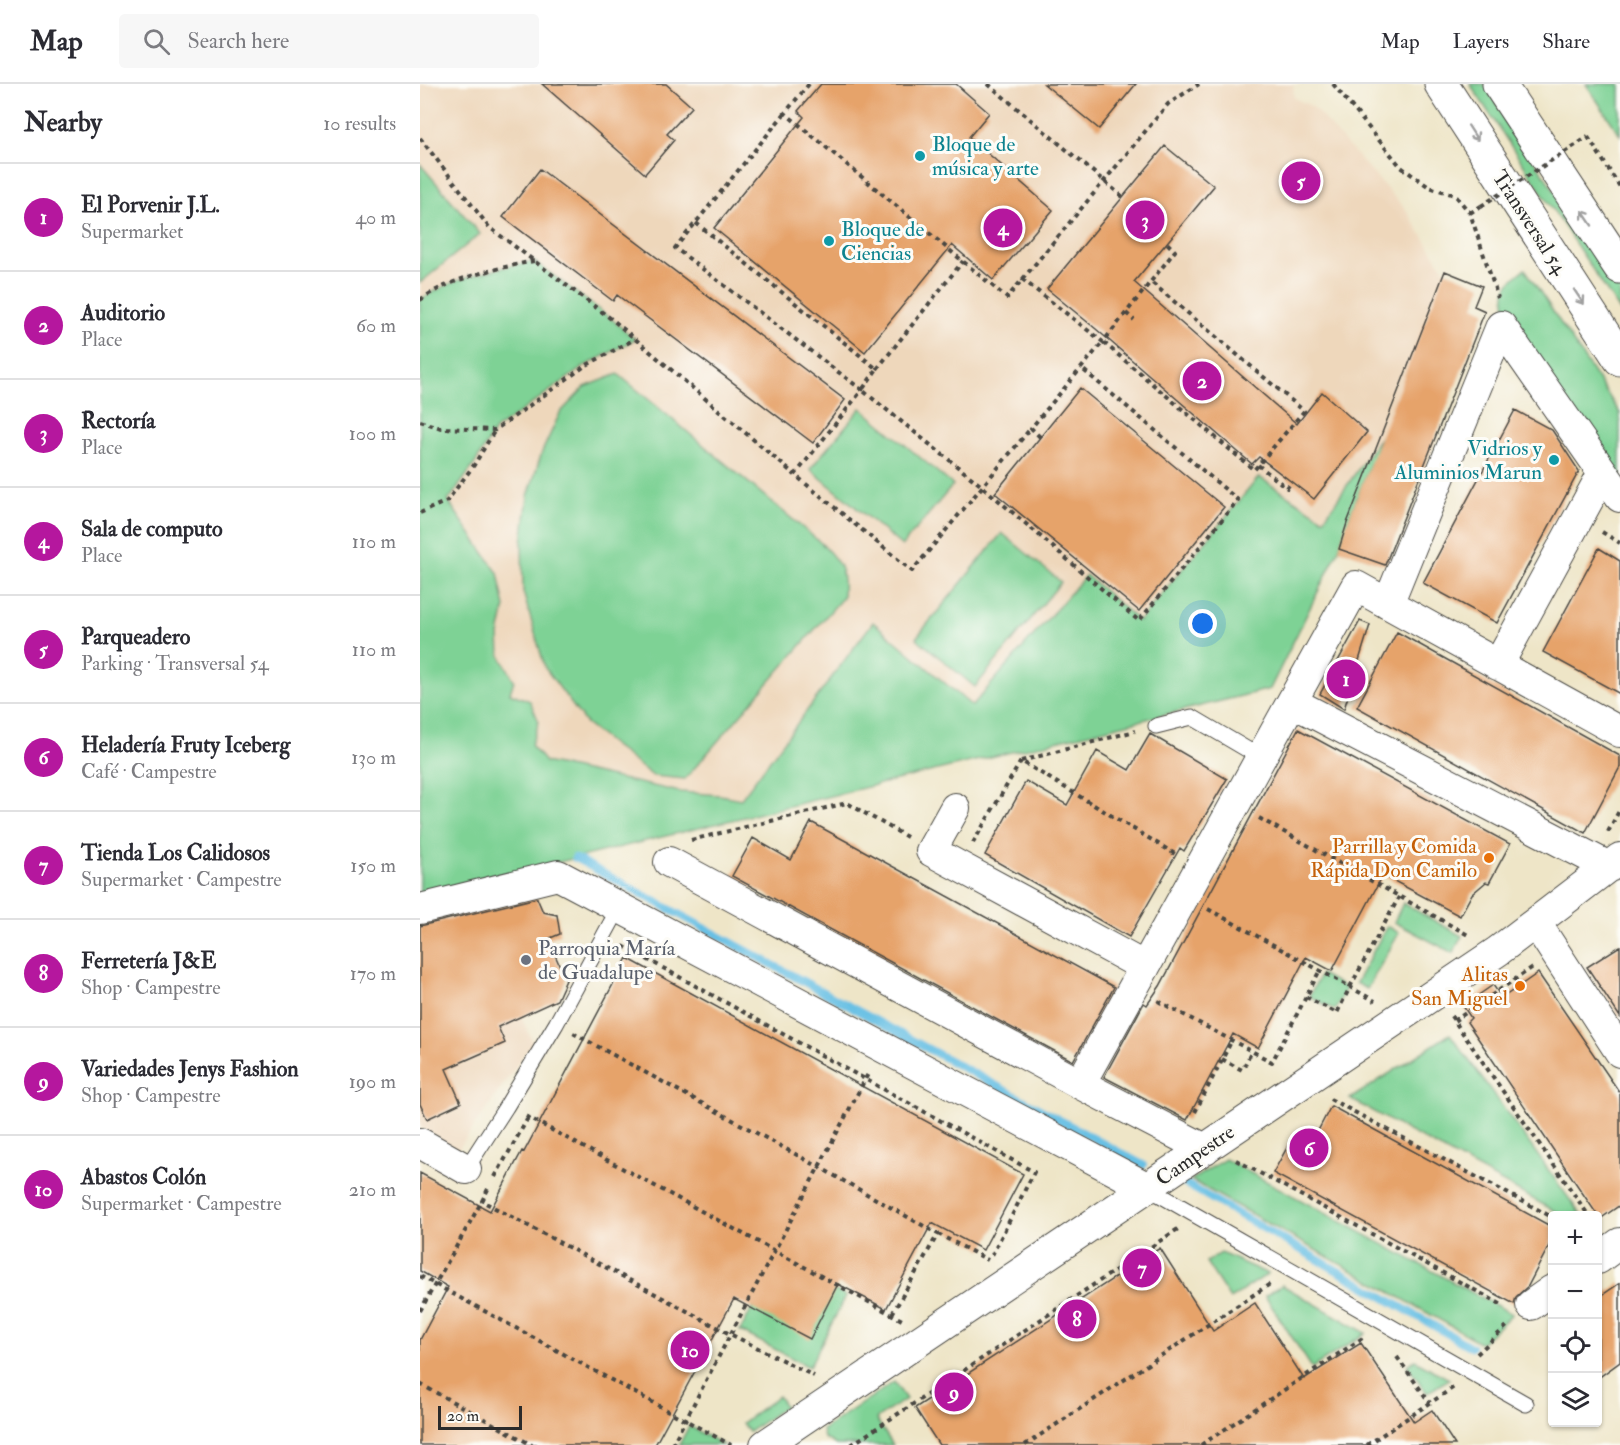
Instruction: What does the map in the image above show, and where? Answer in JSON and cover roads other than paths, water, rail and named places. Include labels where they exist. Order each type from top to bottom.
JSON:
[{"type":"main road","name":"Transversal 54","points":[[1441,84],[1620,359]]},
{"type":"main road","points":[[1499,84],[1620,267]]},
{"type":"street","points":[[1388,604],[1501,326],[1620,497]]},
{"type":"street","points":[[1498,665],[1604,473]]},
{"type":"street","points":[[1080,1084],[1356,586],[1620,732]]},
{"type":"street","points":[[1292,702],[1614,863]]},
{"type":"street","points":[[955,808],[931,851],[960,866],[1139,977]]},
{"type":"street","points":[[669,862],[1080,1084],[1199,1144]]},
{"type":"street","name":"Campestre","points":[[765,1445],[1148,1188],[1199,1144],[1301,1083],[1436,994],[1498,951],[1614,863]]},
{"type":"street","points":[[420,909],[558,875],[1148,1188]]},
{"type":"street","points":[[1536,923],[1620,1052]]},
{"type":"street","points":[[420,1143],[466,1169]]},
{"type":"street","points":[[1602,1256],[1620,1243]]},
{"type":"lane","points":[[1156,726],[1192,717],[1260,757]]},
{"type":"lane","points":[[466,1169],[556,1024],[620,906]]},
{"type":"lane","points":[[1148,1188],[1526,1404]]},
{"type":"waterway","points":[[575,858],[1143,1165]]},
{"type":"waterway","points":[[1184,1183],[1471,1347]]},
{"type":"place","name":"Bloque de música y arte","points":[[920,156]]},
{"type":"place","name":"Parqueadero","points":[[1301,181]]},
{"type":"place","name":"Rectoría","points":[[1145,220]]},
{"type":"place","name":"Sala de computo","points":[[1003,228]]},
{"type":"place","name":"Bloque de Ciencias","points":[[829,241]]},
{"type":"place","name":"Auditorio","points":[[1202,381]]},
{"type":"place","name":"Vidrios y Aluminios Marun","points":[[1554,460]]},
{"type":"place","name":"El Porvenir J.L.","points":[[1346,679]]},
{"type":"place","name":"Parrilla y Comida Rápida Don Camilo","points":[[1489,858]]},
{"type":"place","name":"Parroquia María de Guadalupe","points":[[526,960]]},
{"type":"place","name":"Alitas San Miguel","points":[[1520,986]]},
{"type":"place","name":"Heladería Fruty Iceberg","points":[[1309,1148]]},
{"type":"place","name":"Tienda Los Calidosos","points":[[1142,1268]]},
{"type":"place","name":"Ferretería J&E","points":[[1077,1319]]},
{"type":"place","name":"Abastos Colón","points":[[690,1350]]},
{"type":"place","name":"Variedades Jenys Fashion","points":[[954,1392]]}]
